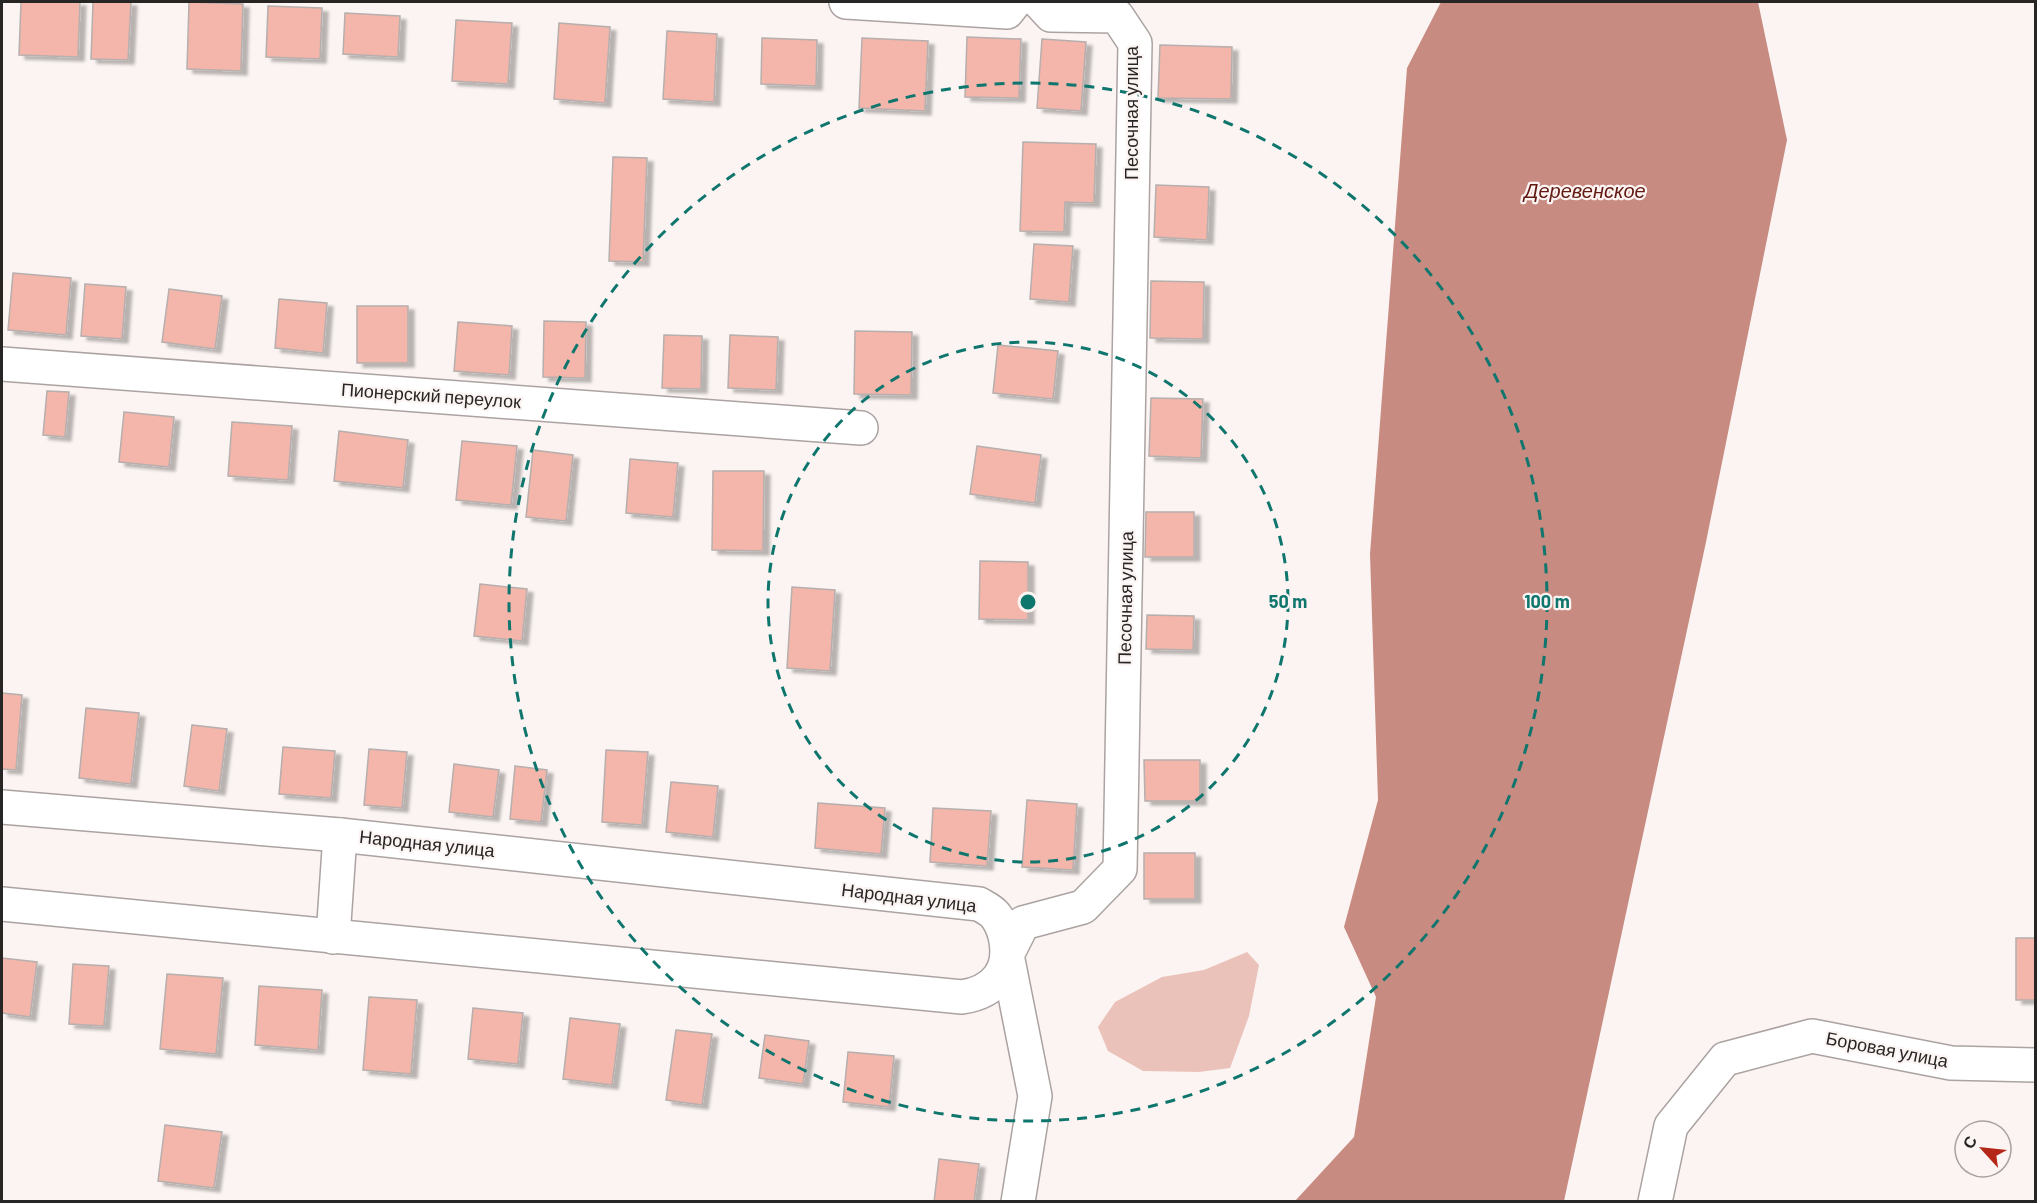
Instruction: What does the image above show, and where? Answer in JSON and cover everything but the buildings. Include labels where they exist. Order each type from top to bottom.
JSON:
[{"type":"street","points":[[846,2],[1007,12],[1015,2]]},
{"type":"street","name":"Песочная улица","points":[[1007,955],[1023,923],[1083,907],[1120,868],[1135,42],[1117,16],[1051,15],[1039,2]]},
{"type":"street","name":"Пионерский переулок","points":[[2,364],[861,428]]},
{"type":"street","name":"Народная улица","points":[[2,807],[340,835],[979,904],[993,913],[1002,925],[1007,955]]},
{"type":"street","points":[[333,937],[340,835]]},
{"type":"street","points":[[2,904],[962,997],[974,996],[990,987],[1001,976],[1007,955]]},
{"type":"street","points":[[1007,955],[1035,1096],[1018,1202]]},
{"type":"street","name":"Боровая улица","points":[[1655,1202],[1671,1125],[1725,1059],[1812,1036],[1951,1063],[2036,1065]]},
{"type":"shaded area","points":[[1247,952],[1259,965],[1249,1016],[1230,1068],[1199,1072],[1143,1071],[1108,1051],[1098,1027],[1115,1002],[1162,977],[1204,970]]},
{"type":"water","name":"Деревенское","points":[[1441,2],[1758,2],[1787,140],[1706,542],[1564,1201],[1295,1201],[1354,1137],[1376,997],[1344,927],[1378,800],[1370,554],[1407,68]]}]
